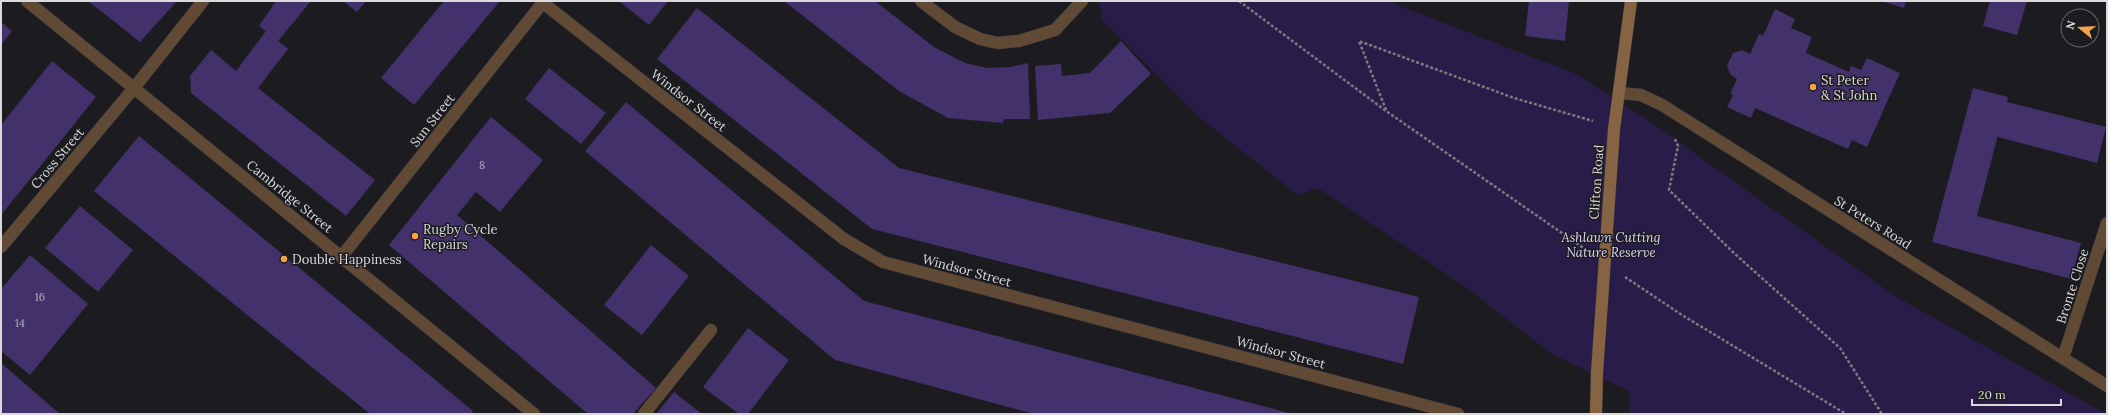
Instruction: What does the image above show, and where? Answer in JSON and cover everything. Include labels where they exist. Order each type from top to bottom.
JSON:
[{"type":"street","name":"Cambridge Street","points":[[27,1],[342,256],[534,414]]},
{"type":"street","name":"Cross Street","points":[[1,247],[134,88],[203,1]]},
{"type":"street","points":[[921,1],[955,27],[980,39],[998,43],[1019,41],[1055,30],[1082,1]]},
{"type":"street","name":"Clifton Road","points":[[1596,414],[1597,373],[1614,129],[1631,1]]},
{"type":"street","name":"Sun Street","points":[[342,256],[543,2]]},
{"type":"street","name":"Windsor Street","points":[[543,2],[844,239],[883,262],[1458,414]]},
{"type":"street","name":"St Peters Road","points":[[1620,92],[1641,95],[1662,106],[2107,386]]},
{"type":"street","name":"Bronte Close","points":[[2063,358],[2107,223]]},
{"type":"street","points":[[644,414],[711,330]]},
{"type":"path","points":[[1239,1],[1386,111],[1586,250]]},
{"type":"path","points":[[1386,111],[1359,42],[1514,98],[1583,117],[1614,129]]},
{"type":"path","points":[[1662,106],[1678,146],[1669,190],[1735,254],[1840,348],[1882,414]]},
{"type":"path","points":[[1624,276],[1682,315],[1846,414]]},
{"type":"green space","name":"Ashlawn Cutting Nature Reserve","points":[[1097,1],[1387,1],[1576,74],[1652,123],[1895,296],[2106,414],[1629,414],[1629,391],[1552,354],[1463,285],[1318,188],[1298,195],[1200,118],[1101,19],[1102,11]]},
{"type":"building","points":[[88,1],[177,1],[140,42]]},
{"type":"building","points":[[276,1],[311,1],[278,41],[288,49],[258,88],[375,180],[346,216],[191,93],[190,76],[211,50],[236,71],[266,31],[259,26]]},
{"type":"building","points":[[343,1],[366,1],[357,12]]},
{"type":"building","points":[[444,1],[500,1],[414,105],[381,78]]},
{"type":"building","points":[[619,1],[668,1],[649,25]]},
{"type":"building","points":[[784,1],[875,1],[934,47],[965,63],[987,68],[1010,67],[1028,63],[1030,119],[1004,119],[1003,123],[948,118],[899,91]]},
{"type":"building","points":[[1529,1],[1569,1],[1565,41],[1525,36]]},
{"type":"building","points":[[1881,1],[1906,1],[1904,8]]},
{"type":"building","points":[[1990,1],[2027,1],[2017,35],[1983,26]]},
{"type":"building","points":[[697,8],[899,168],[1419,297],[1403,364],[872,229],[657,59]]},
{"type":"building","name":"St Peter & St John","points":[[1775,9],[1795,19],[1791,28],[1812,37],[1806,53],[1849,72],[1851,66],[1861,70],[1867,58],[1900,73],[1867,147],[1852,140],[1848,149],[1755,108],[1751,118],[1727,107],[1733,95],[1730,94],[1737,79],[1730,74],[1727,66],[1733,53],[1742,50],[1750,54],[1759,34],[1763,36]]},
{"type":"building","points":[[1,22],[12,31],[1,45]]},
{"type":"building","points":[[1121,41],[1151,74],[1110,113],[1038,120],[1035,66],[1061,64],[1062,76],[1090,73]]},
{"type":"building","points":[[52,61],[96,97],[1,215],[1,125]]},
{"type":"building","points":[[549,68],[606,113],[581,144],[525,99]]},
{"type":"building","points":[[1973,88],[2008,97],[2007,102],[2106,127],[2097,163],[1998,137],[1999,131],[1977,216],[2081,243],[2071,279],[1932,242]]},
{"type":"building","points":[[626,102],[864,301],[1293,414],[1034,414],[835,360],[585,151]]},
{"type":"building","points":[[491,117],[543,160],[500,212],[476,192],[457,215],[656,388],[633,414],[588,414],[389,245]]},
{"type":"building","points":[[139,136],[473,411],[471,414],[370,414],[94,191]]},
{"type":"building","points":[[80,206],[133,250],[98,292],[45,248]]},
{"type":"building","points":[[651,245],[689,276],[642,335],[604,305]]},
{"type":"building","points":[[30,255],[88,304],[30,375],[1,351],[1,289]]},
{"type":"building","points":[[748,328],[789,360],[748,414],[739,414],[703,387]]},
{"type":"building","points":[[1,363],[60,414],[1,414]]},
{"type":"building","points":[[674,392],[702,414],[656,414]]},
{"type":"place","name":"St Peter & St John","points":[[1813,87]]},
{"type":"place","name":"Rugby Cycle Repairs","points":[[415,236]]},
{"type":"place","name":"Double Happiness","points":[[284,259]]}]
